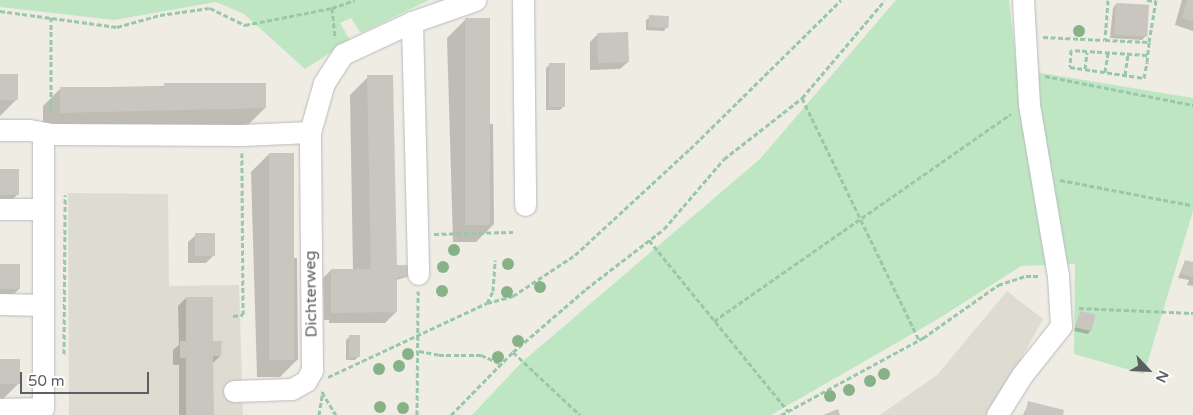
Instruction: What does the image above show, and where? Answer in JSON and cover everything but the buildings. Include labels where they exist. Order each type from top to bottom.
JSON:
[{"type":"street","name":"Dichterweg","points":[[234,391],[292,389],[306,381],[312,370],[310,132],[324,82],[343,54],[412,22],[475,0]]},
{"type":"street","points":[[523,0],[525,205]]},
{"type":"street","points":[[997,415],[1022,375],[1058,332],[1062,308],[1029,104],[1023,0]]},
{"type":"street","points":[[412,22],[418,274]]},
{"type":"street","points":[[0,130],[29,130],[47,134],[242,135],[310,132]]},
{"type":"street","points":[[0,409],[43,408],[42,209],[47,134]]},
{"type":"street","points":[[0,209],[42,209]]},
{"type":"street","points":[[0,304],[42,305]]},
{"type":"path","points":[[0,11],[117,27],[160,15],[210,8],[245,25],[332,8],[355,0]]},
{"type":"path","points":[[325,379],[486,303],[513,296],[575,255],[690,149],[841,0]]},
{"type":"path","points":[[451,415],[513,352],[586,289],[664,228],[724,159],[802,98],[885,0]]},
{"type":"path","points":[[1105,40],[1108,0]]},
{"type":"path","points":[[1148,0],[1156,0],[1148,42],[1148,55],[1144,78],[1070,67],[1071,50],[1148,55]]},
{"type":"path","points":[[332,8],[336,40]]},
{"type":"path","points":[[47,134],[51,17]]},
{"type":"path","points":[[1039,36],[1148,42]]},
{"type":"path","points":[[1085,69],[1087,52]]},
{"type":"path","points":[[1105,72],[1108,53]]},
{"type":"path","points":[[1125,75],[1128,54]]},
{"type":"path","points":[[1027,75],[1105,86],[1193,105]]},
{"type":"path","points":[[802,98],[919,340]]},
{"type":"path","points":[[714,320],[1029,104]]},
{"type":"path","points":[[233,316],[243,315],[242,135]]},
{"type":"path","points":[[1042,180],[1067,181],[1191,205]]},
{"type":"path","points":[[64,356],[65,195]]},
{"type":"path","points":[[418,234],[512,232]]},
{"type":"path","points":[[650,240],[788,411]]},
{"type":"path","points":[[486,303],[492,291],[495,260]]},
{"type":"path","points":[[417,415],[419,351],[418,274]]},
{"type":"path","points":[[781,415],[919,340],[998,285],[1026,276],[1058,276]]},
{"type":"path","points":[[1062,308],[1193,313]]},
{"type":"path","points":[[419,351],[439,355],[481,355],[501,364]]},
{"type":"path","points":[[513,352],[580,415]]},
{"type":"path","points":[[319,415],[324,386]]},
{"type":"path","points":[[322,393],[336,415]]},
{"type":"shaded area","points":[[68,193],[168,194],[169,286],[239,285],[243,415],[69,415]]},
{"type":"shaded area","points":[[1007,291],[1043,319],[990,415],[880,415],[937,375]]},
{"type":"green space","points":[[0,0],[429,0],[361,33],[351,18],[340,23],[350,40],[305,69],[244,14],[216,2],[114,20],[0,7]]},
{"type":"green space","points":[[896,0],[1009,0],[1017,69],[1193,98],[1193,211],[1144,374],[1074,354],[1075,264],[1021,266],[938,319],[771,415],[472,415],[522,362],[760,159]]}]
